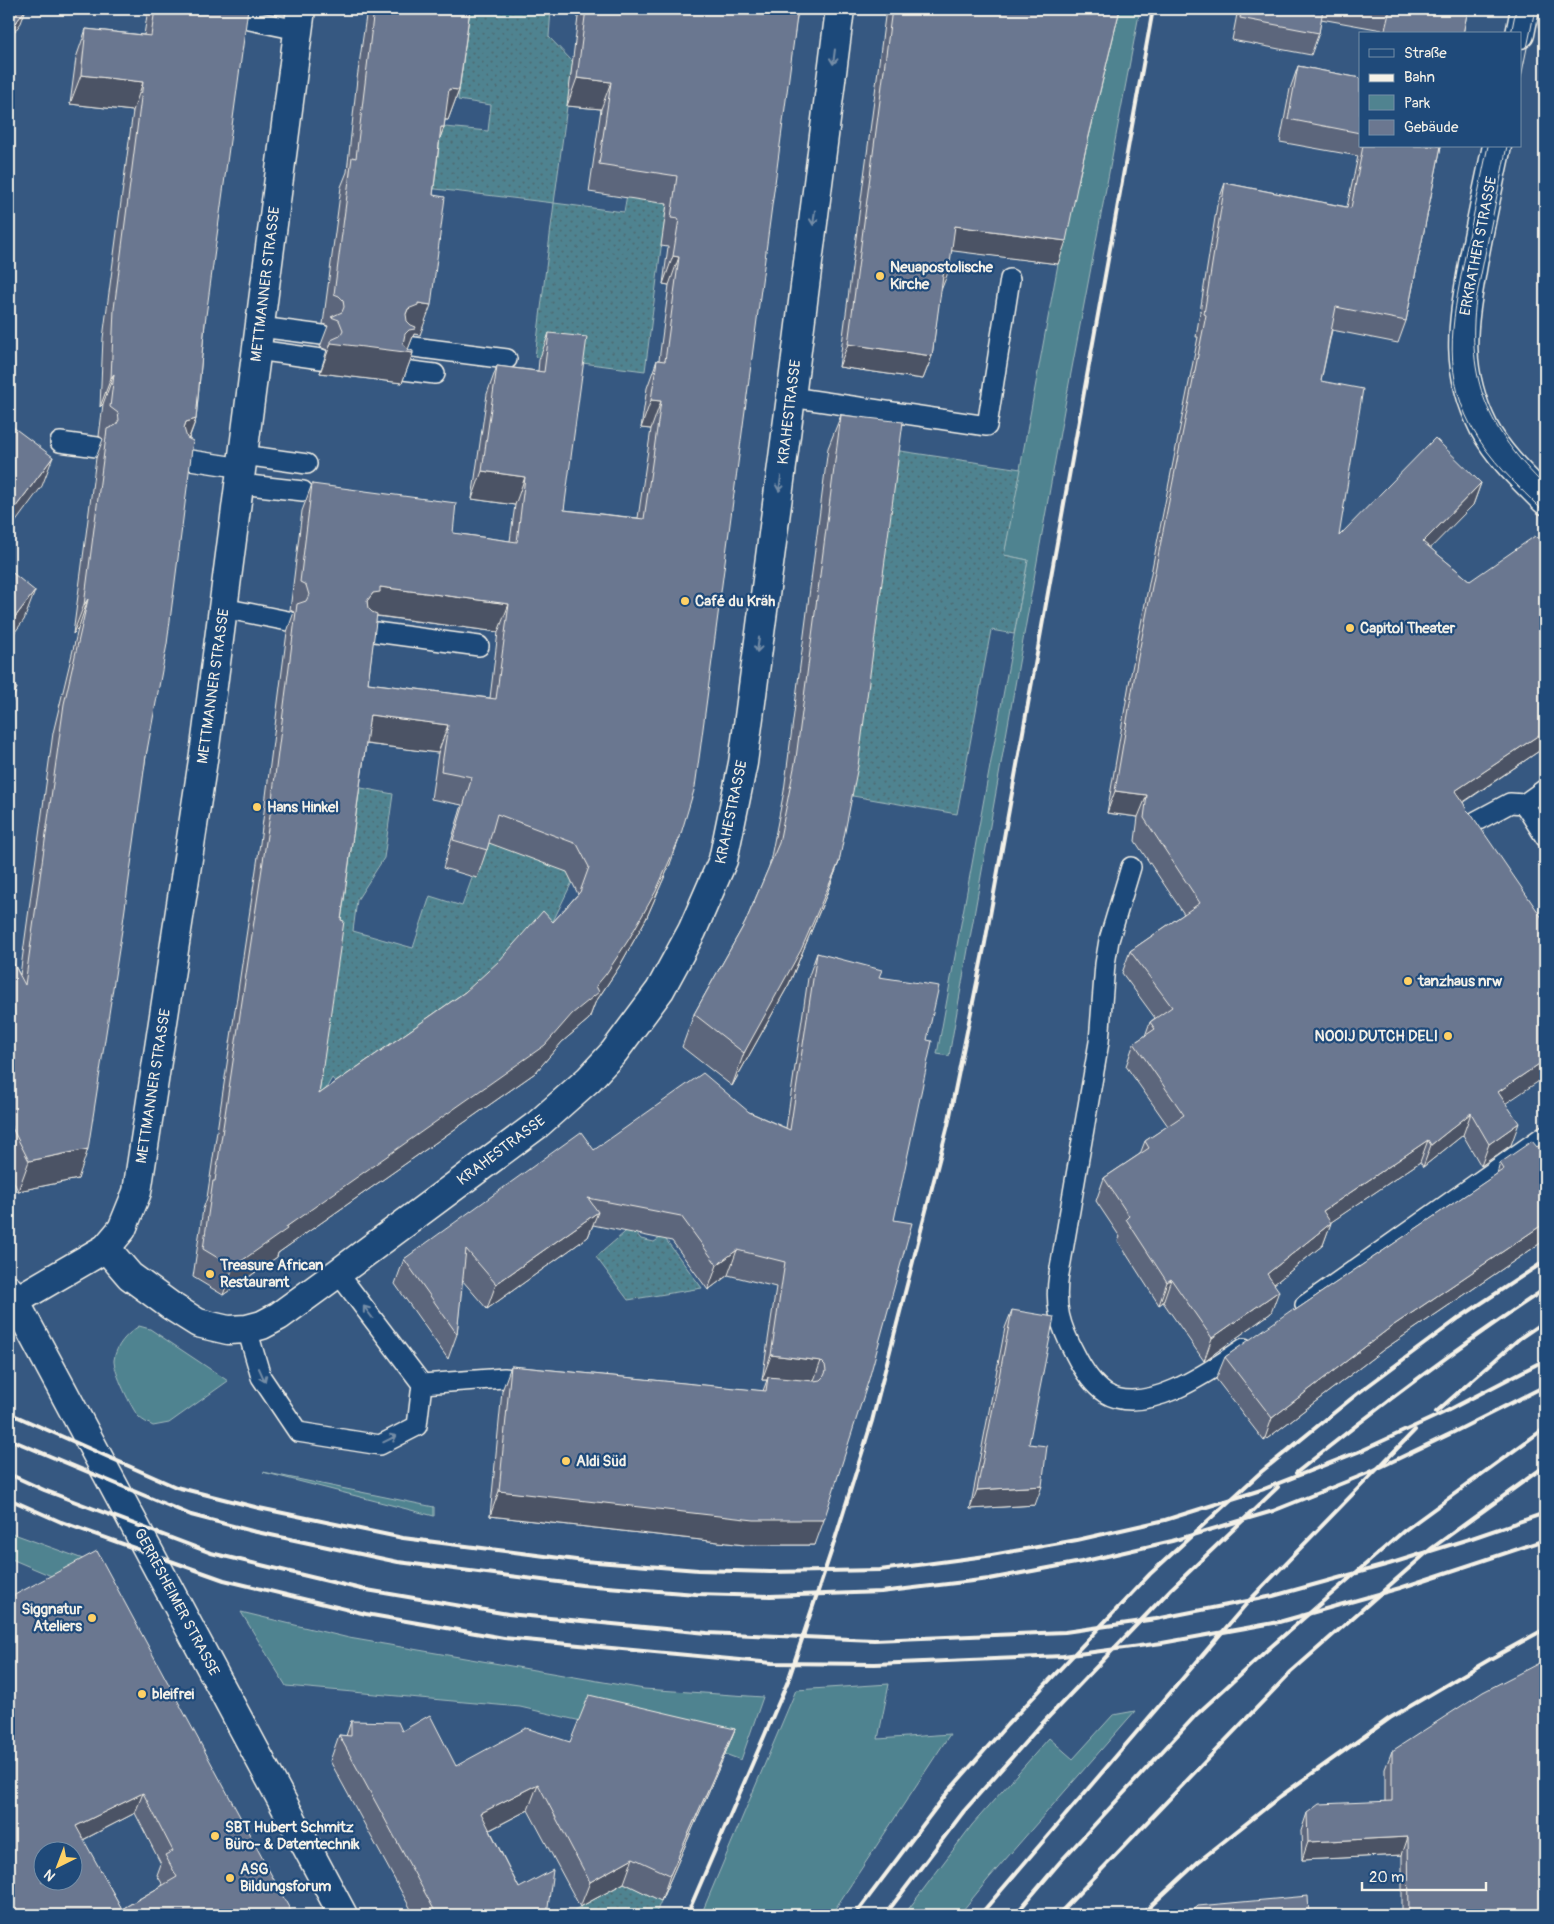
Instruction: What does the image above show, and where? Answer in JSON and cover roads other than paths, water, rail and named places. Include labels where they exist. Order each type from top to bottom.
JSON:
[{"type":"street","name":"KRAHESTRASSE","points":[[106,1248],[130,1276],[198,1323],[228,1330],[247,1329],[262,1325],[279,1316],[537,1125],[589,1079],[614,1052],[660,990],[692,931],[723,860],[743,763],[792,397],[840,9]]},
{"type":"street","points":[[1520,32],[1526,9]]},
{"type":"street","name":"METTMANNER STRASSE","points":[[12,1296],[106,1248],[122,1229],[137,1192],[205,747],[299,19]]},
{"type":"street","name":"ERKRATHER STRASSE","points":[[1497,148],[1465,307],[1462,351],[1465,371],[1476,409],[1485,429],[1497,448],[1545,500]]},
{"type":"street","name":"GERRESHEIMER STRASSE","points":[[12,1296],[344,1915]]},
{"type":"lane","points":[[240,18],[299,19]]},
{"type":"lane","points":[[792,397],[987,426],[1010,279]]},
{"type":"lane","points":[[258,338],[322,335]]},
{"type":"lane","points":[[258,338],[322,359]]},
{"type":"lane","points":[[406,346],[507,359]]},
{"type":"lane","points":[[403,370],[435,374]]},
{"type":"lane","points":[[60,442],[98,447]]},
{"type":"lane","points":[[184,459],[242,469],[303,491]]},
{"type":"lane","points":[[242,469],[307,464]]},
{"type":"lane","points":[[223,608],[288,620]]},
{"type":"lane","points":[[368,631],[479,646]]},
{"type":"lane","points":[[1467,826],[1510,803],[1524,804],[1545,790]]},
{"type":"lane","points":[[1524,804],[1545,836]]},
{"type":"lane","points":[[1130,867],[1116,913],[1107,953],[1099,1042],[1058,1274],[1056,1299],[1058,1311],[1064,1332],[1084,1370],[1104,1392],[1121,1398],[1149,1398],[1178,1388],[1210,1371],[1256,1340]]},
{"type":"lane","points":[[1288,1317],[1545,1135]]},
{"type":"lane","points":[[247,1329],[261,1377],[298,1432],[380,1445],[418,1426],[422,1384],[338,1273]]},
{"type":"lane","points":[[422,1384],[504,1378],[553,1384]]},
{"type":"tram line","points":[[1511,32],[1516,9]]},
{"type":"tram line","points":[[1522,72],[1535,9]]},
{"type":"tram line","points":[[1488,148],[1457,296],[1452,339],[1455,382],[1461,404],[1471,426],[1486,450],[1545,513]]},
{"type":"tram line","points":[[1507,148],[1476,299],[1475,355],[1478,379],[1485,402],[1495,424],[1525,465],[1545,486]]},
{"type":"railway","points":[[687,1915],[788,1681],[832,1549],[872,1421],[948,1125],[985,943],[1153,9]]},
{"type":"railway","points":[[855,1915],[947,1793],[1007,1725],[1150,1574],[1261,1472],[1357,1394],[1459,1318],[1545,1261]]},
{"type":"railway","points":[[1296,1473],[1419,1378],[1545,1289]]},
{"type":"railway","points":[[1436,1412],[1520,1338],[1545,1321]]},
{"type":"railway","points":[[9,1413],[176,1487],[259,1508],[403,1538],[584,1561],[698,1570],[770,1572],[880,1570],[986,1556],[1077,1540],[1165,1520],[1264,1489],[1363,1450],[1443,1413],[1545,1360]]},
{"type":"railway","points":[[9,1439],[191,1515],[252,1531],[398,1562],[582,1585],[696,1594],[770,1596],[881,1592],[989,1579],[1081,1562],[1172,1541],[1273,1511],[1368,1473],[1545,1386]]},
{"type":"railway","points":[[1015,1915],[1060,1862],[1196,1715],[1266,1651],[1405,1530],[1545,1428]]},
{"type":"railway","points":[[980,1915],[1248,1602],[1415,1430]]},
{"type":"railway","points":[[1058,1915],[1291,1672],[1432,1548],[1545,1466]]},
{"type":"railway","points":[[9,1474],[44,1490],[211,1553],[361,1589],[508,1614],[707,1633],[874,1640],[1065,1632],[1156,1619],[1273,1596],[1389,1564],[1545,1513]]},
{"type":"railway","points":[[885,1915],[964,1811],[1038,1728],[1171,1589],[1278,1487]]},
{"type":"railway","points":[[9,1499],[61,1522],[224,1580],[366,1614],[504,1638],[772,1663],[875,1664],[1063,1656],[1162,1643],[1279,1622],[1400,1588],[1545,1540]]},
{"type":"railway","points":[[1141,1915],[1198,1862],[1282,1795],[1390,1718],[1545,1629]]},
{"type":"place","name":"Neuapostolische Kirche","points":[[880,276]]},
{"type":"place","name":"Café du Kräh","points":[[685,601]]},
{"type":"place","name":"Capitol Theater","points":[[1350,628]]},
{"type":"place","name":"Hans Hinkel","points":[[257,807]]},
{"type":"place","name":"tanzhaus nrw","points":[[1408,981]]},
{"type":"place","name":"NOOIJ DUTCH DELI","points":[[1448,1036]]},
{"type":"place","name":"Treasure African Restaurant","points":[[210,1274]]},
{"type":"place","name":"Aldi Süd","points":[[566,1461]]},
{"type":"place","name":"Siggnatur Ateliers","points":[[92,1618]]},
{"type":"place","name":"bleifrei","points":[[142,1694]]},
{"type":"place","name":"SBT Hubert Schmitz Büro- & Datentechnik","points":[[215,1836]]},
{"type":"place","name":"ASG Bildungsforum","points":[[230,1878]]}]
